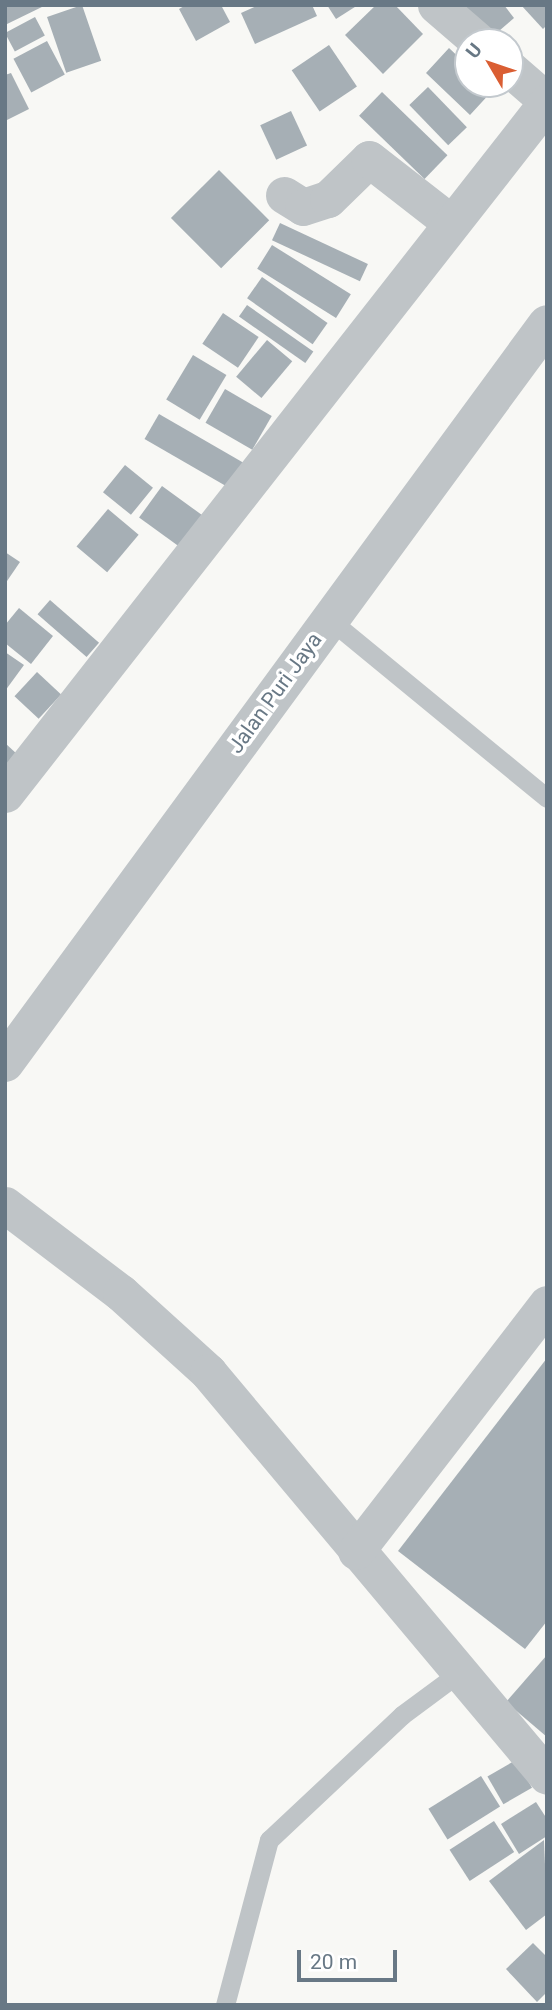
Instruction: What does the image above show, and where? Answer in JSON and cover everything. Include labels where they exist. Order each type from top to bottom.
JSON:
[{"type":"street","points":[[436,5],[463,28]]},
{"type":"street","points":[[5,794],[547,101],[524,81]]},
{"type":"street","points":[[284,195],[303,207],[328,200],[369,159],[450,222]]},
{"type":"street","name":"Jalan Puri Jaya","points":[[5,1063],[547,324]]},
{"type":"street","points":[[5,1205],[121,1293],[208,1372],[456,1675],[547,1776]]},
{"type":"street","points":[[356,1551],[547,1304]]},
{"type":"lane","points":[[329,619],[547,799]]},
{"type":"lane","points":[[225,2005],[269,1840],[402,1715],[456,1675]]},
{"type":"building","points":[[5,5],[46,5],[5,25]]},
{"type":"building","points":[[82,5],[101,61],[66,73],[47,17]]},
{"type":"building","points":[[186,5],[221,5],[230,22],[196,41],[179,9]]},
{"type":"building","points":[[259,5],[312,5],[317,16],[255,44],[241,13]]},
{"type":"building","points":[[327,5],[358,5],[336,19]]},
{"type":"building","points":[[376,5],[395,5],[423,34],[383,74],[345,35]]},
{"type":"building","points":[[464,5],[504,5],[514,18],[502,28],[484,28]]},
{"type":"building","points":[[521,5],[547,5],[547,25],[543,29]]},
{"type":"building","points":[[35,17],[45,36],[15,52],[5,33]]},
{"type":"building","points":[[47,41],[65,75],[31,92],[13,59]]},
{"type":"building","points":[[329,45],[357,86],[320,112],[292,70]]},
{"type":"building","points":[[449,48],[454,53],[454,98],[486,98],[470,115],[426,73]]},
{"type":"building","points":[[11,73],[29,109],[5,121],[5,75]]},
{"type":"building","points":[[428,87],[467,127],[448,145],[409,105]]},
{"type":"building","points":[[382,92],[447,155],[425,179],[359,116]]},
{"type":"building","points":[[291,111],[307,145],[276,160],[260,125]]},
{"type":"building","points":[[219,170],[269,220],[221,268],[171,218]]},
{"type":"building","points":[[280,223],[368,264],[360,281],[272,240]]},
{"type":"building","points":[[272,245],[351,294],[336,318],[257,269]]},
{"type":"building","points":[[262,277],[328,323],[313,344],[247,298]]},
{"type":"building","points":[[247,305],[313,351],[305,363],[239,316]]},
{"type":"building","points":[[223,313],[259,337],[238,368],[202,344]]},
{"type":"building","points":[[267,340],[292,361],[261,398],[236,377]]},
{"type":"building","points":[[193,355],[226,375],[200,420],[166,400]]},
{"type":"building","points":[[225,389],[272,416],[252,450],[206,423]]},
{"type":"building","points":[[159,414],[245,464],[230,489],[144,439]]},
{"type":"building","points":[[125,465],[153,488],[131,515],[103,492]]},
{"type":"building","points":[[162,486],[204,517],[181,548],[139,518]]},
{"type":"building","points":[[108,509],[139,535],[107,572],[77,547]]},
{"type":"building","points":[[5,552],[20,562],[5,584]]},
{"type":"building","points":[[50,600],[99,643],[87,657],[38,614]]},
{"type":"building","points":[[19,608],[53,636],[31,664],[5,643],[5,625]]},
{"type":"building","points":[[5,652],[24,665],[5,691]]},
{"type":"building","points":[[37,672],[61,695],[39,719],[14,696]]},
{"type":"building","points":[[5,743],[18,755],[5,770]]},
{"type":"building","points":[[547,1358],[547,1621],[525,1649],[398,1551]]},
{"type":"building","points":[[547,1655],[547,1737],[506,1702]]},
{"type":"building","points":[[516,1760],[532,1788],[503,1804],[487,1776]]},
{"type":"building","points":[[481,1776],[500,1807],[447,1839],[428,1809]]},
{"type":"building","points":[[536,1802],[547,1819],[547,1836],[519,1854],[501,1824]]},
{"type":"building","points":[[494,1821],[514,1852],[470,1881],[450,1850]]},
{"type":"building","points":[[544,1840],[547,1914],[526,1930],[489,1881]]},
{"type":"building","points":[[533,1943],[547,1957],[547,1992],[537,2002],[506,1969]]}]
